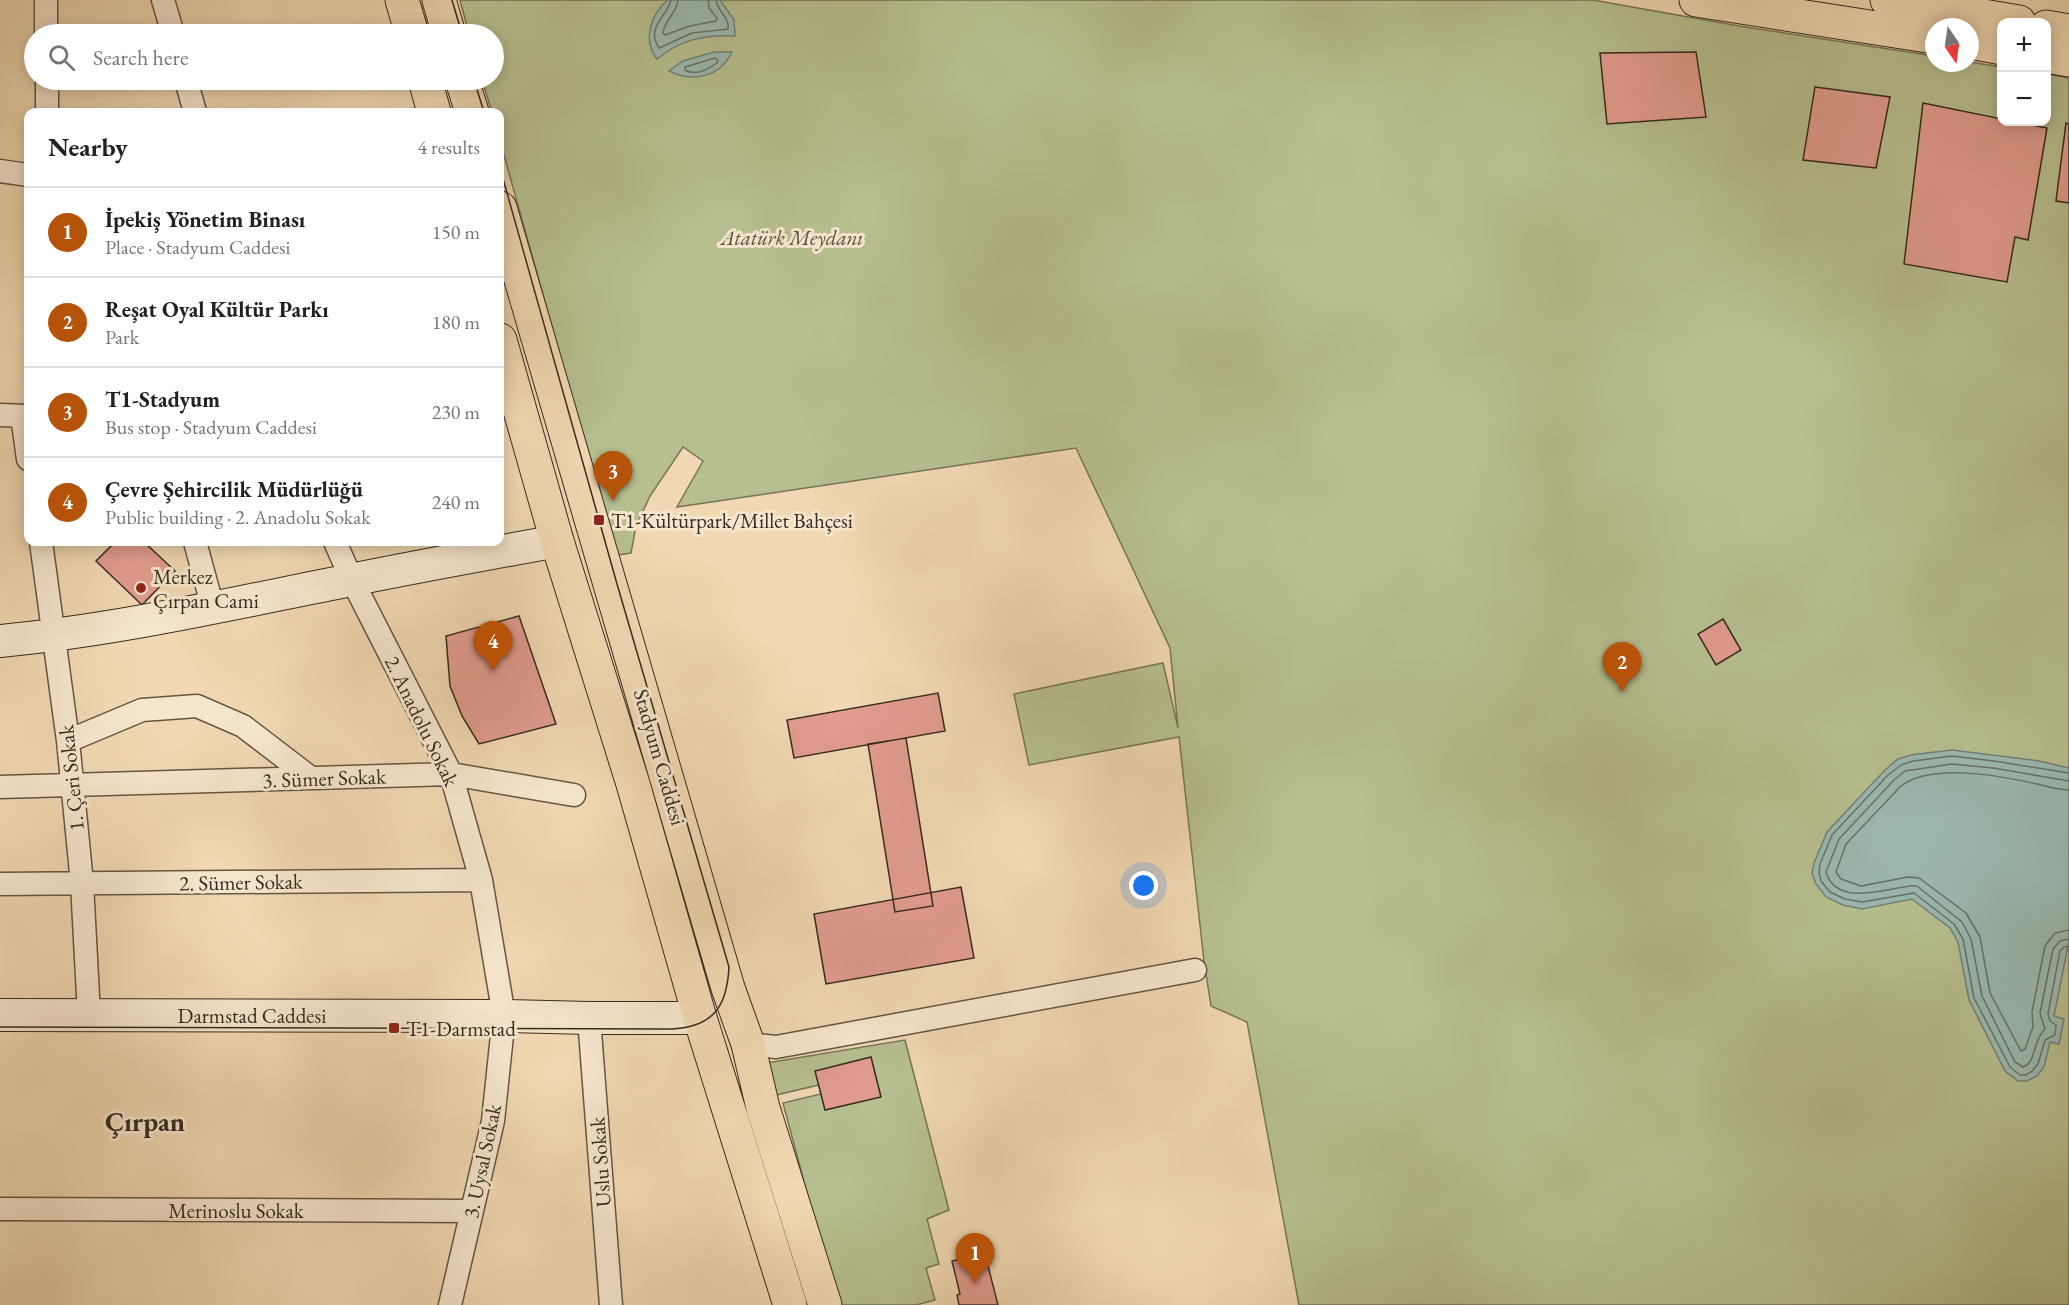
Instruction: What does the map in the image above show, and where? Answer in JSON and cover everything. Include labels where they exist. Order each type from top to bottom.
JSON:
[{"type":"main road","points":[[402,0],[409,24]]},
{"type":"main road","points":[[439,0],[446,24]]},
{"type":"main road","points":[[1696,0],[1925,36]]},
{"type":"main road","points":[[1887,0],[1997,18]]},
{"type":"main road","points":[[2051,28],[2069,32]]},
{"type":"main road","points":[[1979,44],[1997,47]]},
{"type":"main road","points":[[2051,57],[2069,60]]},
{"type":"main road","points":[[428,90],[433,108]]},
{"type":"main road","points":[[465,90],[471,108]]},
{"type":"main road","name":"Stadyum Caddesi","points":[[504,222],[728,988],[748,1044],[763,1108],[825,1305]]},
{"type":"main road","points":[[504,354],[557,541],[633,784],[700,1018],[790,1305]]},
{"type":"main road","points":[[0,641],[55,636],[213,608],[557,541]]},
{"type":"main road","name":"Darmstad Caddesi","points":[[0,1015],[700,1018]]},
{"type":"street","points":[[45,0],[46,24]]},
{"type":"street","points":[[163,0],[170,24]]},
{"type":"street","points":[[46,90],[47,108]]},
{"type":"street","points":[[189,90],[194,108]]},
{"type":"street","points":[[0,171],[24,174]]},
{"type":"street","points":[[17,416],[24,443]]},
{"type":"street","name":"1. Çeri Sokak","points":[[42,546],[68,741],[82,883],[89,1015]]},
{"type":"street","points":[[196,546],[213,608]]},
{"type":"street","name":"2. Anadolu Sokak","points":[[337,546],[451,774],[481,880],[504,1016]]},
{"type":"street","points":[[68,741],[142,710],[197,706],[243,726],[311,778]]},
{"type":"street","name":"3. Sümer Sokak","points":[[0,787],[451,774],[574,795]]},
{"type":"street","name":"2. Sümer Sokak","points":[[0,884],[481,880]]},
{"type":"street","points":[[748,1044],[776,1047],[1195,970]]},
{"type":"street","name":"3. Uysal Sokak","points":[[450,1305],[494,1121],[504,1016]]},
{"type":"street","name":"Uslu Sokak","points":[[589,1018],[611,1305]]},
{"type":"street","name":"Merinoslu Sokak","points":[[0,1209],[472,1211]]},
{"type":"green space","name":"Atatürk Meydanı","points":[[460,0],[1593,0],[1739,26],[1925,55],[1925,72],[1979,72],[1979,63],[1997,66],[1997,126],[2051,126],[2051,75],[2069,78],[2069,1305],[1299,1305],[1247,1022],[1211,1006],[1179,737],[1029,765],[1014,694],[1163,663],[1178,728],[1170,648],[1076,448],[677,507],[703,461],[683,447],[650,496],[636,526],[631,553],[618,555],[605,516],[504,155],[504,108],[491,108],[485,90],[504,90],[504,24],[466,24]]},
{"type":"green space","points":[[905,1040],[949,1210],[927,1219],[939,1264],[926,1268],[935,1300],[916,1305],[837,1305],[783,1103],[821,1094],[819,1085],[776,1095],[766,1063]]},
{"type":"water","points":[[668,0],[720,0],[734,20],[735,36],[703,37],[675,47],[657,59],[650,44],[650,28],[657,12]]},
{"type":"water","points":[[714,52],[732,52],[727,60],[713,72],[687,77],[669,71],[683,61]]},
{"type":"water","points":[[1952,750],[2039,761],[2069,768],[2069,941],[2054,1016],[2064,1019],[2059,1044],[2050,1042],[2044,1067],[2037,1076],[2027,1081],[2018,1081],[2005,1071],[1969,1000],[1958,942],[1950,928],[1912,899],[1862,909],[1843,905],[1826,897],[1816,884],[1812,873],[1827,832],[1885,770],[1898,759],[1911,755]]},
{"type":"building","points":[[1696,52],[1706,117],[1607,124],[1600,53]]},
{"type":"building","points":[[1815,87],[1890,97],[1876,168],[1803,160]]},
{"type":"building","points":[[1923,103],[1997,118],[1997,126],[2047,128],[2028,240],[2015,237],[2007,282],[1904,264]]},
{"type":"building","points":[[2066,123],[2069,124],[2069,203],[2056,201]]},
{"type":"building","name":"Merkez Çırpan Cami","points":[[111,546],[148,546],[175,571],[142,605],[96,561]]},
{"type":"building","points":[[519,616],[556,724],[479,744],[462,716],[450,686],[446,636]]},
{"type":"building","points":[[1723,619],[1741,650],[1716,665],[1698,634]]},
{"type":"building","points":[[938,693],[945,731],[794,758],[787,720]]},
{"type":"building","points":[[906,738],[933,906],[895,912],[868,744]]},
{"type":"building","points":[[961,887],[974,958],[826,984],[814,914]]},
{"type":"building","points":[[871,1057],[881,1097],[825,1110],[815,1071]]},
{"type":"building","points":[[985,1254],[998,1305],[959,1305],[957,1295],[960,1294],[952,1261]]},
{"type":"tram line","points":[[452,0],[459,24]]},
{"type":"tram line","points":[[477,90],[483,108]]},
{"type":"tram line","points":[[0,1027],[671,1029],[698,1024],[707,1019],[721,1004],[728,981],[729,967],[617,584],[504,182]]},
{"type":"place","name":"T1-Stadyum","points":[[613,501]]},
{"type":"place","name":"T1-Kültürpark/Millet Bahçesi","points":[[599,520]]},
{"type":"place","name":"Merkez Çırpan Cami","points":[[141,588]]},
{"type":"place","name":"Çevre Şehircilik Müdürlüğü","points":[[493,671]]},
{"type":"place","name":"Reşat Oyal Kültür Parkı","points":[[1622,692]]},
{"type":"place","name":"T1-Darmstad","points":[[394,1028]]},
{"type":"place","name":"İpekiş Yönetim Binası","points":[[975,1283]]},
{"type":"district","name":"Çırpan","points":[[145,1121]]}]
